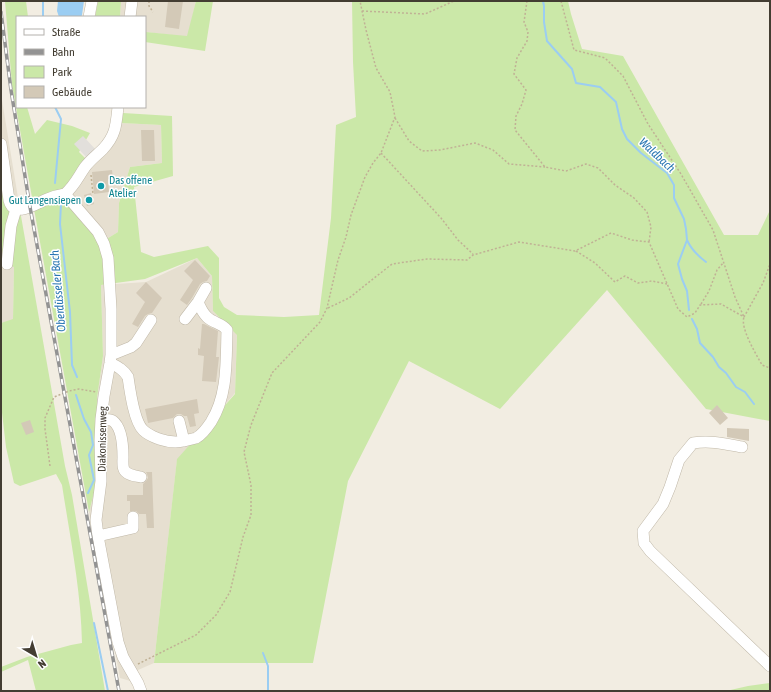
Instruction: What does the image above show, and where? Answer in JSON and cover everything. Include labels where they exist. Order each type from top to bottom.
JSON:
[{"type":"street","points":[[89,16],[92,1]]},
{"type":"street","points":[[130,16],[132,1]]},
{"type":"street","points":[[1,144],[10,205],[16,209],[30,207],[47,199],[65,194],[71,189],[91,158],[102,150],[111,140],[116,125],[118,108]]},
{"type":"street","name":"Diakonissenweg","points":[[65,194],[98,232],[104,244],[108,258],[112,309],[111,359],[101,419],[101,482],[96,520],[118,642],[123,657],[141,691]]},
{"type":"street","points":[[7,264],[11,226],[16,209]]},
{"type":"street","points":[[185,319],[198,302],[206,288]]},
{"type":"street","points":[[151,320],[136,343],[111,359],[124,371],[128,377],[137,420],[143,430],[152,436],[176,442],[195,438],[208,426],[220,404],[225,383],[227,330],[224,326],[206,317],[198,302]]},
{"type":"street","points":[[101,419],[109,420],[118,427],[122,437],[123,468],[125,472],[141,477]]},
{"type":"street","points":[[179,421],[184,441]]},
{"type":"street","points":[[742,447],[702,441],[693,443],[679,460],[663,504],[643,531],[644,543],[650,551],[770,666]]},
{"type":"street","points":[[98,536],[133,528],[133,517]]},
{"type":"path","points":[[149,1],[149,6],[153,12]]},
{"type":"path","points":[[360,1],[376,68],[390,92],[394,117],[409,141],[422,151],[440,150],[475,143],[493,150],[509,164],[566,170],[586,164],[598,168],[615,185],[634,198],[647,212],[651,227],[649,242],[678,309],[687,317],[695,313],[708,291],[717,270],[724,262]]},
{"type":"path","points":[[362,11],[425,14],[454,1]]},
{"type":"path","points":[[527,1],[524,22],[528,32],[526,41],[517,58],[514,74],[526,90],[522,104],[516,116],[515,130],[545,168]]},
{"type":"path","points":[[561,1],[574,50],[605,58],[623,76],[648,124],[681,174],[713,230],[744,317],[743,320],[747,336],[762,365],[770,368]]},
{"type":"path","points":[[129,668],[196,635],[216,615],[230,592],[243,537],[251,515],[251,485],[244,452],[251,425],[272,373],[320,322],[327,308],[338,260],[346,237],[351,215],[365,177],[381,153],[394,117]]},
{"type":"path","points":[[381,153],[473,255]]},
{"type":"path","points":[[91,158],[93,194]]},
{"type":"path","points":[[575,251],[611,233],[632,240],[649,242]]},
{"type":"path","points":[[327,308],[348,298],[392,264],[427,259],[467,260],[473,255],[519,242],[575,251],[595,263],[615,282],[625,276],[638,283],[652,281],[667,284]]},
{"type":"path","points":[[744,317],[763,283],[770,264]]},
{"type":"path","points":[[700,305],[721,304],[744,317]]},
{"type":"path","points":[[50,466],[44,429],[45,418],[54,397],[79,389],[96,392],[104,396]]},
{"type":"shaded area","points":[[121,1],[196,1],[188,37],[146,32],[146,16],[120,16]]},
{"type":"shaded area","points":[[1,94],[21,216],[6,207],[1,161]]},
{"type":"shaded area","points":[[121,123],[161,125],[162,163],[130,167],[119,203],[118,232],[100,243],[70,191]]},
{"type":"shaded area","points":[[83,136],[97,151],[88,159],[74,144]]},
{"type":"shaded area","points":[[197,258],[212,276],[213,311],[237,334],[235,393],[177,460],[154,663],[138,670],[134,682],[120,678],[89,512],[97,481],[97,398],[103,356],[101,285],[146,282]]},
{"type":"shaded area","points":[[1,261],[14,266],[13,320],[1,323]]},
{"type":"green space","points":[[5,1],[26,1],[28,16],[16,16],[16,107],[12,85]]},
{"type":"green space","points":[[98,1],[121,1],[120,16],[95,16]]},
{"type":"green space","points":[[196,1],[213,1],[205,51],[146,42],[146,32],[187,36]]},
{"type":"green space","points":[[352,1],[568,1],[582,49],[623,56],[724,235],[758,235],[770,210],[770,421],[706,409],[607,290],[500,409],[409,361],[348,481],[313,663],[154,663],[177,459],[235,394],[237,335],[213,311],[212,276],[197,258],[145,279],[101,285],[103,356],[97,398],[97,481],[89,512],[34,209],[64,197],[100,243],[118,232],[119,203],[130,167],[162,163],[161,125],[121,123],[123,113],[172,116],[173,176],[134,187],[141,252],[154,257],[208,246],[219,258],[219,298],[224,307],[237,315],[284,317],[319,315],[331,218],[336,125],[356,117]]},
{"type":"green space","points":[[16,108],[27,108],[35,134],[47,120],[72,126],[90,133],[79,152],[88,161],[69,188],[33,203]]},
{"type":"green space","points":[[1,161],[6,206],[21,216],[65,466],[72,495],[105,691],[36,691],[28,660],[1,672],[1,667],[27,657],[82,643],[80,603],[62,485],[56,474],[20,486],[14,483],[6,447],[1,404],[1,323],[13,319],[14,267],[1,261]]},
{"type":"green space","points":[[770,683],[770,691],[726,691],[748,686]]},
{"type":"water","points":[[58,1],[84,1],[82,16],[59,16],[57,11]]},
{"type":"building","points":[[168,1],[183,1],[179,29],[165,27]]},
{"type":"building","points":[[141,130],[154,130],[155,161],[142,161]]},
{"type":"building","name":"Das offene Atelier","points":[[112,170],[113,179],[108,179],[109,192],[94,194],[92,172]]},
{"type":"building","name":"Gut Langensiepen","points":[[91,193],[94,204],[87,206],[84,195]]},
{"type":"building","points":[[195,260],[210,276],[207,281],[200,284],[187,305],[180,300],[193,280],[184,271]]},
{"type":"building","points":[[146,282],[162,298],[152,313],[145,316],[138,327],[132,324],[145,302],[136,293]]},
{"type":"building","points":[[202,324],[218,331],[216,357],[219,357],[216,382],[202,381],[204,356],[198,355],[198,348],[200,349]]},
{"type":"building","points":[[197,399],[199,413],[194,414],[196,426],[190,427],[187,416],[181,414],[177,414],[173,418],[148,423],[145,409]]},
{"type":"building","points":[[717,405],[728,418],[720,425],[709,413]]},
{"type":"building","points":[[30,420],[34,432],[26,435],[21,423]]},
{"type":"building","points":[[727,428],[749,429],[749,441],[727,437]]},
{"type":"building","points":[[146,472],[152,472],[154,528],[147,528],[146,514],[139,514],[136,511],[130,511],[130,501],[127,501],[127,495],[143,495],[143,484],[148,478]]},
{"type":"waterway","name":"Oberdüsseler Bach","points":[[43,1],[43,16]]},
{"type":"waterway","name":"Waldbach","points":[[543,1],[547,41],[572,69],[576,83],[600,87],[616,102],[622,129],[627,139],[641,153],[667,173],[674,185],[674,198],[684,219],[686,229],[687,240],[678,264],[687,291],[689,310]]},
{"type":"waterway","name":"Oberdüsseler Bach","points":[[55,183],[61,119],[56,108]]},
{"type":"waterway","name":"Oberdüsseler Bach","points":[[61,203],[60,224],[70,312],[72,365],[77,377]]},
{"type":"waterway","name":"Waldbach","points":[[687,240],[695,252],[706,262]]},
{"type":"waterway","name":"Waldbach","points":[[692,319],[697,329],[700,343],[736,387],[745,392],[754,404]]},
{"type":"waterway","name":"Oberdüsseler Bach","points":[[76,395],[84,419],[91,432],[93,445],[89,455],[94,480],[88,493]]},
{"type":"waterway","name":"Oberdüsseler Bach","points":[[94,623],[108,691]]},
{"type":"waterway","points":[[263,653],[268,666],[268,691]]},
{"type":"railway","points":[[1,12],[11,90],[30,207],[119,691]]},
{"type":"place","name":"Das offene Atelier","points":[[101,186]]},
{"type":"place","name":"Gut Langensiepen","points":[[89,200]]}]
